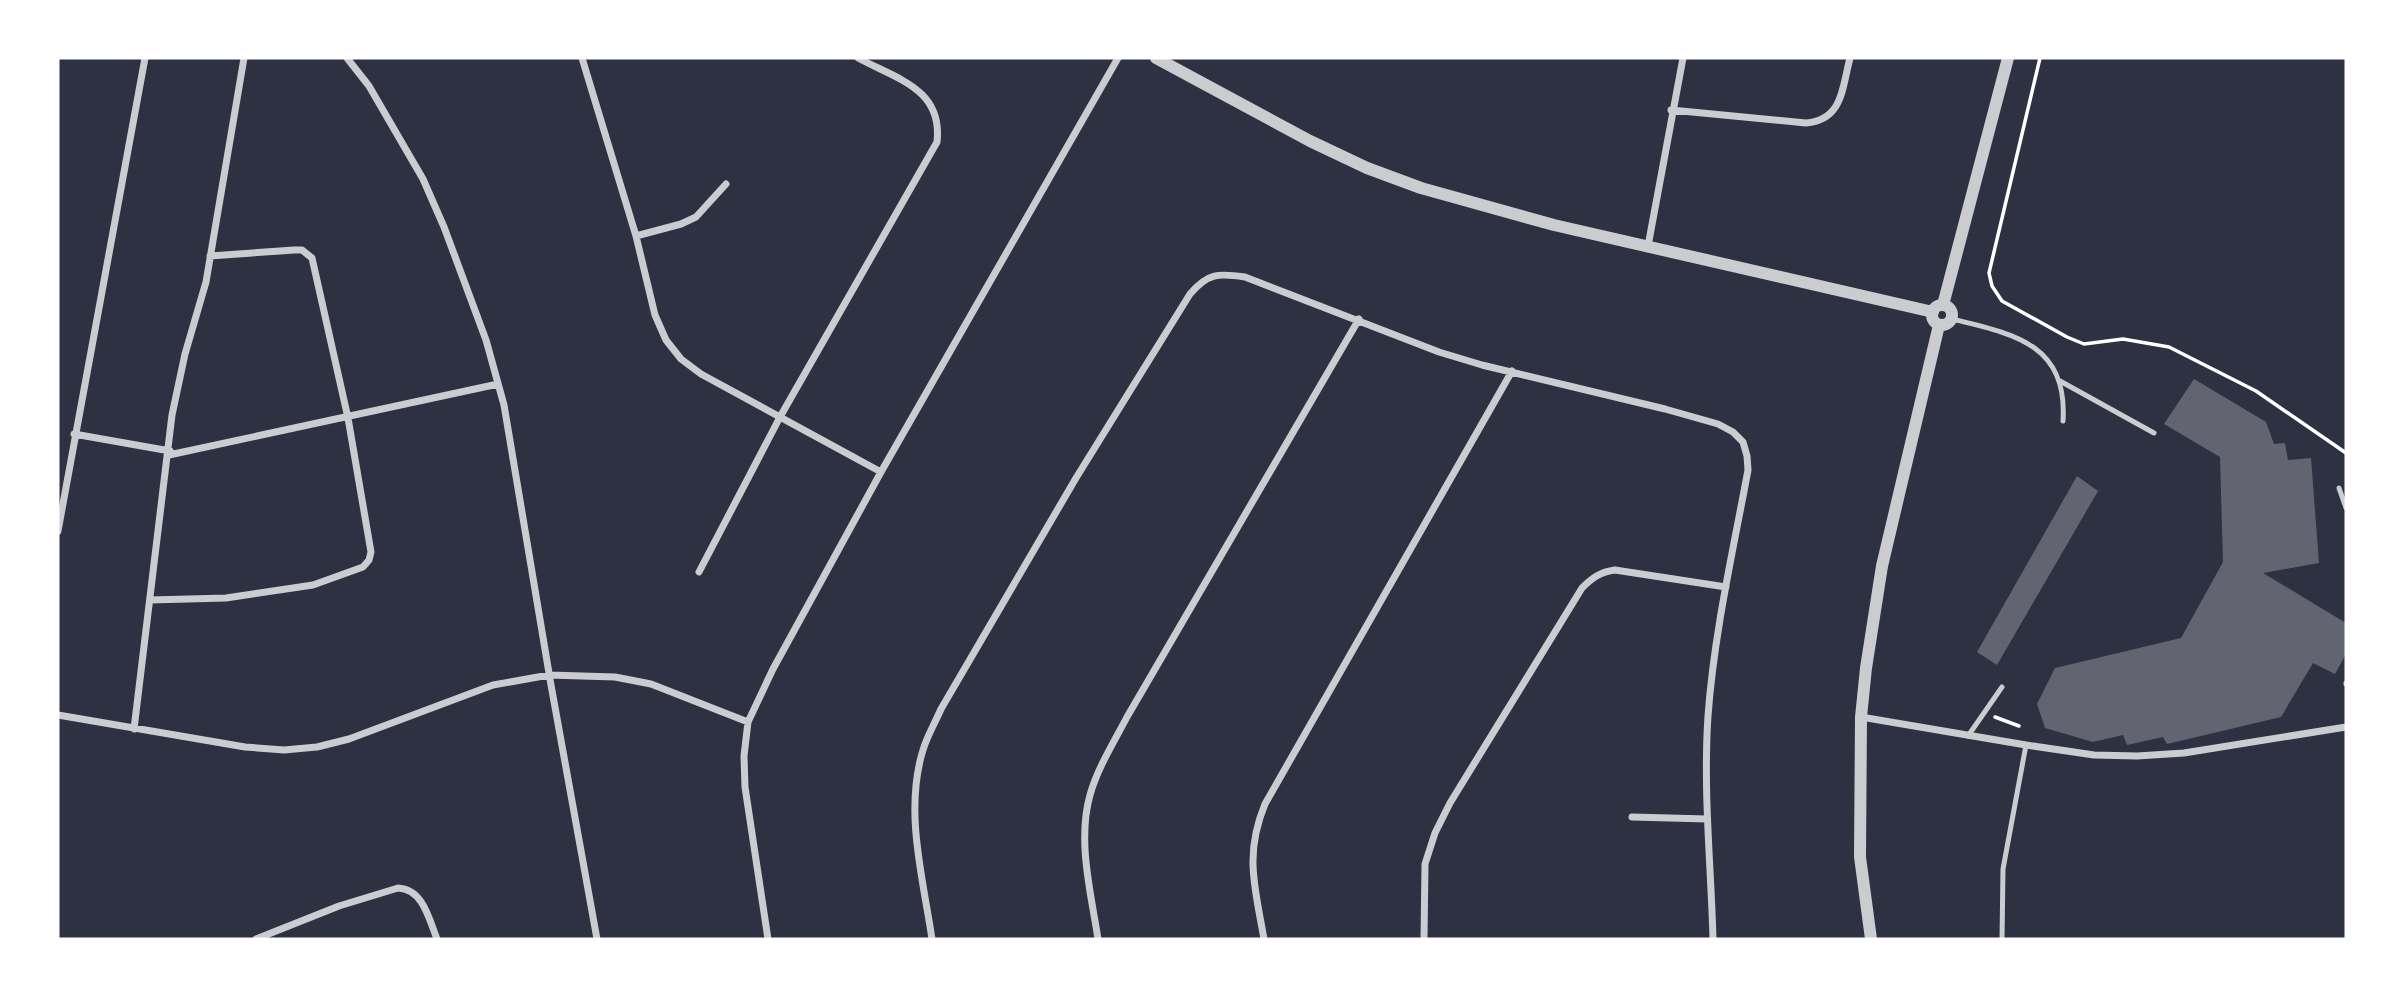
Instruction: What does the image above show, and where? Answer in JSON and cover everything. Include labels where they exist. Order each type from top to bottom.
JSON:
[{"type":"street","points":[[58,531],[145,58]]},
{"type":"street","points":[[134,729],[178,385],[201,305],[244,58]]},
{"type":"street","points":[[347,58],[369,86],[423,179],[473,302],[504,405],[597,939]]},
{"type":"street","points":[[582,58],[636,236],[655,316],[666,340],[681,359],[701,373],[881,472]]},
{"type":"street","points":[[699,572],[780,417],[937,142],[939,124],[930,101],[919,91],[858,58]]},
{"type":"street","points":[[768,939],[745,787],[744,755],[748,722],[773,669],[881,472],[1118,58]]},
{"type":"street","points":[[1156,58],[1310,141],[1410,184],[1554,225],[1951,309],[1952,319],[1948,324],[1939,325]]},
{"type":"street","points":[[1648,246],[1671,110],[1683,58]]},
{"type":"street","points":[[1671,110],[1806,123],[1821,122],[1831,114],[1838,103],[1850,58]]},
{"type":"street","points":[[1939,325],[1932,318],[1938,308],[2008,58]]},
{"type":"street","points":[[636,236],[681,224],[696,217],[726,184]]},
{"type":"street","points":[[150,600],[226,598],[313,585],[363,568],[371,552],[348,418],[314,268],[308,254],[294,250],[210,256]]},
{"type":"street","points":[[932,939],[914,825],[916,786],[923,750],[941,709],[1076,478],[1190,294],[1201,281],[1211,276],[1227,274],[1245,277],[1439,352],[1718,424],[1733,432],[1743,442],[1748,470],[1715,652],[1708,715],[1707,819],[1713,939]]},
{"type":"street","points":[[1098,939],[1087,869],[1085,835],[1089,796],[1100,767],[1359,320]]},
{"type":"street","points":[[1871,939],[1860,857],[1861,716],[1882,566],[1939,325]]},
{"type":"street","points":[[1264,939],[1252,851],[1256,827],[1265,804],[1512,371]]},
{"type":"street","points":[[75,434],[169,453],[348,418],[498,384]]},
{"type":"street","points":[[1424,939],[1425,864],[1435,833],[1450,803],[1582,588],[1593,577],[1615,570],[1726,587]]},
{"type":"street","points":[[58,715],[245,747],[284,750],[349,740],[494,685],[550,675],[615,677],[651,684],[748,722]]},
{"type":"street","points":[[1861,716],[2094,755],[2137,756],[2207,750],[2346,727]]},
{"type":"street","points":[[1632,817],[1707,819]]},
{"type":"street","points":[[260,939],[339,906],[398,888],[417,894],[437,939]]},
{"type":"lane","points":[[1952,319],[2003,332],[2040,351],[2060,381],[2064,398],[2063,421]]},
{"type":"lane","points":[[2060,381],[2154,432]]},
{"type":"lane","points":[[2339,488],[2346,508]]},
{"type":"lane","points":[[1968,736],[2002,687]]},
{"type":"lane","points":[[2002,939],[2003,869],[2026,745]]},
{"type":"path","points":[[2040,58],[1989,273],[1992,286],[2002,301],[2084,344],[2123,340],[2169,346],[2256,391],[2346,453]]},
{"type":"path","points":[[1984,713],[2019,726]]},
{"type":"building","points":[[2194,379],[2266,422],[2274,444],[2285,443],[2288,460],[2311,458],[2319,563],[2263,573],[2346,623],[2346,654],[2335,674],[2313,663],[2281,717],[2167,744],[2163,737],[2127,745],[2123,735],[2093,742],[2045,728],[2037,704],[2055,668],[2181,638],[2223,562],[2220,457],[2164,424]]},
{"type":"building","points":[[2077,476],[2098,491],[1997,665],[1977,652]]}]
